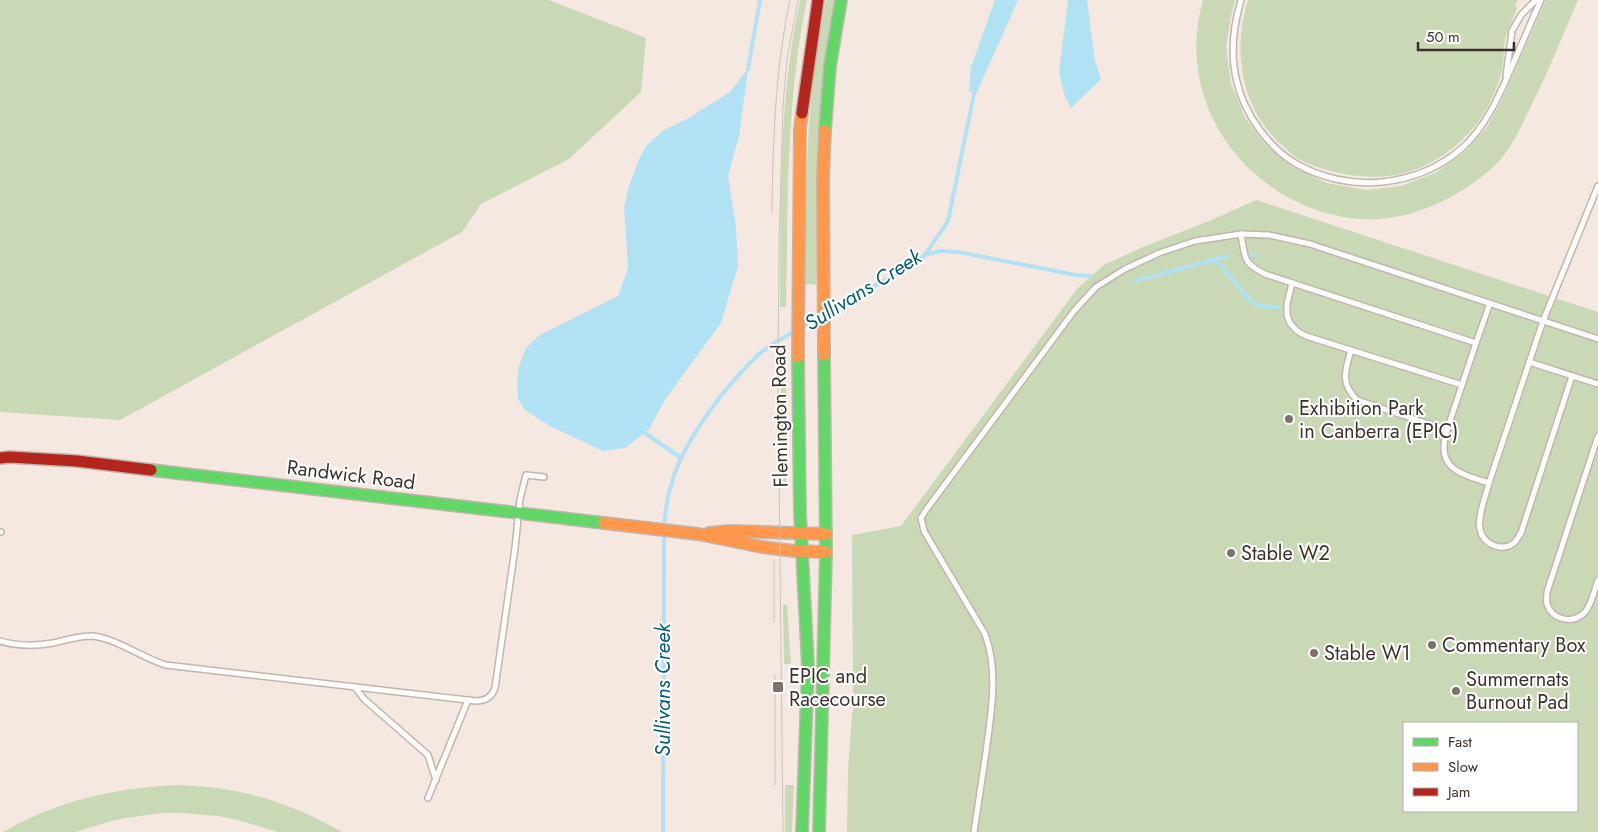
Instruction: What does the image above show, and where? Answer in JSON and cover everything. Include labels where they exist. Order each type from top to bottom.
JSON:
[{"type":"main road","name":"Flemington Road","points":[[802,832],[808,666],[801,534],[798,353],[800,129],[818,0]]},
{"type":"main road","points":[[820,832],[826,552],[824,122],[831,59],[841,0]]},
{"type":"main road","name":"Randwick Road","points":[[0,458],[77,461],[683,532],[729,542],[802,552],[826,552]]},
{"type":"main road","name":"Randwick Road","points":[[698,534],[730,531],[826,534]]},
{"type":"lane","points":[[1241,0],[1236,18],[1233,47],[1237,82],[1250,115],[1269,142],[1295,163],[1329,178],[1367,184],[1401,180],[1433,168],[1461,149],[1483,125],[1496,102],[1541,0]]},
{"type":"lane","points":[[1505,82],[1512,31],[1521,15],[1536,0]]},
{"type":"lane","points":[[1572,376],[1521,533],[1515,542],[1507,547],[1497,547],[1482,537],[1480,529],[1490,483],[1543,321],[1598,186]]},
{"type":"lane","points":[[974,832],[993,700],[992,660],[985,634],[924,531],[922,518],[926,510],[1074,311],[1096,287],[1125,269],[1159,253],[1195,241],[1241,234],[1269,235],[1310,244],[1598,339]]},
{"type":"lane","points":[[1241,234],[1245,258],[1253,268],[1265,274],[1476,343]]},
{"type":"lane","points":[[1292,283],[1287,304],[1287,315],[1290,323],[1297,331],[1306,336],[1462,385]]},
{"type":"lane","points":[[1490,303],[1447,430],[1444,447],[1446,459],[1454,469],[1464,475],[1490,483]]},
{"type":"lane","points":[[1351,350],[1345,372],[1345,383],[1349,392],[1357,400],[1447,430]]},
{"type":"lane","points":[[1529,362],[1598,384]]},
{"type":"lane","points":[[1598,436],[1547,592],[1547,602],[1551,611],[1566,620],[1577,618],[1590,605],[1598,580]]},
{"type":"lane","points":[[0,641],[13,644],[37,645],[54,643],[74,637],[93,636],[109,640],[154,662],[166,665],[468,700],[484,700],[491,695],[495,688],[516,548],[520,499],[526,475],[544,476]]},
{"type":"lane","points":[[355,687],[364,699],[428,755],[436,780]]},
{"type":"lane","points":[[428,798],[468,700]]},
{"type":"green space","points":[[0,0],[549,0],[646,38],[641,92],[569,159],[481,204],[462,232],[120,420],[0,412]]},
{"type":"green space","points":[[800,0],[807,0],[793,92],[788,184],[786,307],[780,307],[784,114],[793,38]]},
{"type":"green space","points":[[826,0],[834,0],[816,285],[806,285],[810,107],[819,36]]},
{"type":"green space","points":[[1203,0],[1235,0],[1226,46],[1231,84],[1245,118],[1266,145],[1293,167],[1327,183],[1366,190],[1401,186],[1435,173],[1465,152],[1487,127],[1500,104],[1546,0],[1578,0],[1524,122],[1509,148],[1497,163],[1458,193],[1421,210],[1383,219],[1363,219],[1343,217],[1307,206],[1275,189],[1247,167],[1225,139],[1208,108],[1199,74],[1197,38]]},
{"type":"green space","points":[[1248,0],[1518,0],[1504,44],[1503,66],[1500,77],[1492,97],[1471,131],[1454,147],[1434,161],[1412,171],[1376,177],[1348,175],[1308,164],[1293,155],[1269,131],[1249,97],[1244,79],[1241,39],[1243,19]]},
{"type":"green space","name":"Exhibition Park in Canberra (EPIC)","points":[[1256,200],[1598,312],[1598,832],[847,832],[848,770],[852,714],[854,705],[859,703],[853,691],[852,535],[901,526],[1077,289],[1104,265]]},
{"type":"green space","points":[[781,378],[786,379],[786,486],[782,486]]},
{"type":"green space","points":[[783,605],[787,605],[791,664],[784,664]]},
{"type":"green space","points":[[178,785],[222,789],[263,798],[302,812],[342,832],[278,832],[218,816],[162,813],[112,821],[76,832],[3,832],[45,812],[88,798],[132,789]]},
{"type":"green space","points":[[785,785],[794,785],[792,832],[785,832]]},
{"type":"water","points":[[995,0],[1018,0],[977,92],[969,91],[971,67]]},
{"type":"water","points":[[1068,0],[1087,0],[1095,61],[1101,79],[1071,108],[1064,94],[1059,72]]},
{"type":"water","points":[[748,69],[739,136],[728,176],[736,227],[738,266],[721,323],[666,398],[649,429],[625,448],[603,451],[550,426],[525,410],[518,399],[517,382],[519,366],[526,348],[538,336],[618,296],[628,269],[624,207],[639,159],[647,145],[664,130],[687,119],[730,92]]},
{"type":"waterway","points":[[748,69],[760,0]]},
{"type":"waterway","name":"Sullivans Creek","points":[[828,313],[925,255],[948,221],[975,89]]},
{"type":"waterway","points":[[925,255],[941,251],[958,252],[1076,275],[1090,276]]},
{"type":"waterway","points":[[1135,281],[1228,256]]},
{"type":"waterway","points":[[1214,260],[1219,263],[1246,296],[1257,306],[1278,307]]},
{"type":"waterway","name":"Sullivans Creek","points":[[802,327],[819,317]]},
{"type":"waterway","name":"Sullivans Creek","points":[[664,527],[667,502],[679,462],[709,412],[733,381],[758,355],[793,332]]},
{"type":"waterway","points":[[645,433],[681,458]]},
{"type":"waterway","name":"Sullivans Creek","points":[[663,832],[664,534]]},
{"type":"tram line","points":[[772,212],[774,132],[778,79],[790,0]]},
{"type":"tram line","points":[[783,832],[778,378],[779,248],[783,105],[787,59],[798,0]]},
{"type":"tram line","points":[[774,560],[774,622]]},
{"type":"tram line","points":[[775,675],[775,785]]},
{"type":"traffic: fast","points":[[825,131],[830,66],[841,0]]},
{"type":"traffic: fast","points":[[819,832],[826,552],[824,355]]},
{"type":"traffic: fast","points":[[798,357],[800,514],[808,666],[802,832]]},
{"type":"traffic: fast","points":[[151,470],[604,523]]},
{"type":"traffic: slow","points":[[798,357],[800,129],[802,113]]},
{"type":"traffic: slow","points":[[824,355],[823,177],[825,131]]},
{"type":"traffic: slow","points":[[604,523],[698,534],[762,547],[826,552]]},
{"type":"traffic: slow","points":[[709,533],[730,531],[826,534]]},
{"type":"traffic: jam","points":[[802,113],[818,0]]},
{"type":"traffic: jam","points":[[0,458],[77,461],[151,470]]},
{"type":"place","name":"Exhibition Park in Canberra (EPIC)","points":[[1289,419]]},
{"type":"place","name":"Stable W2","points":[[1231,553]]},
{"type":"place","name":"Commentary Box","points":[[1432,645]]},
{"type":"place","name":"Stable W1","points":[[1314,653]]},
{"type":"place","name":"EPIC and Racecourse","points":[[778,687]]},
{"type":"place","name":"Summernats Burnout Pad","points":[[1456,691]]}]
